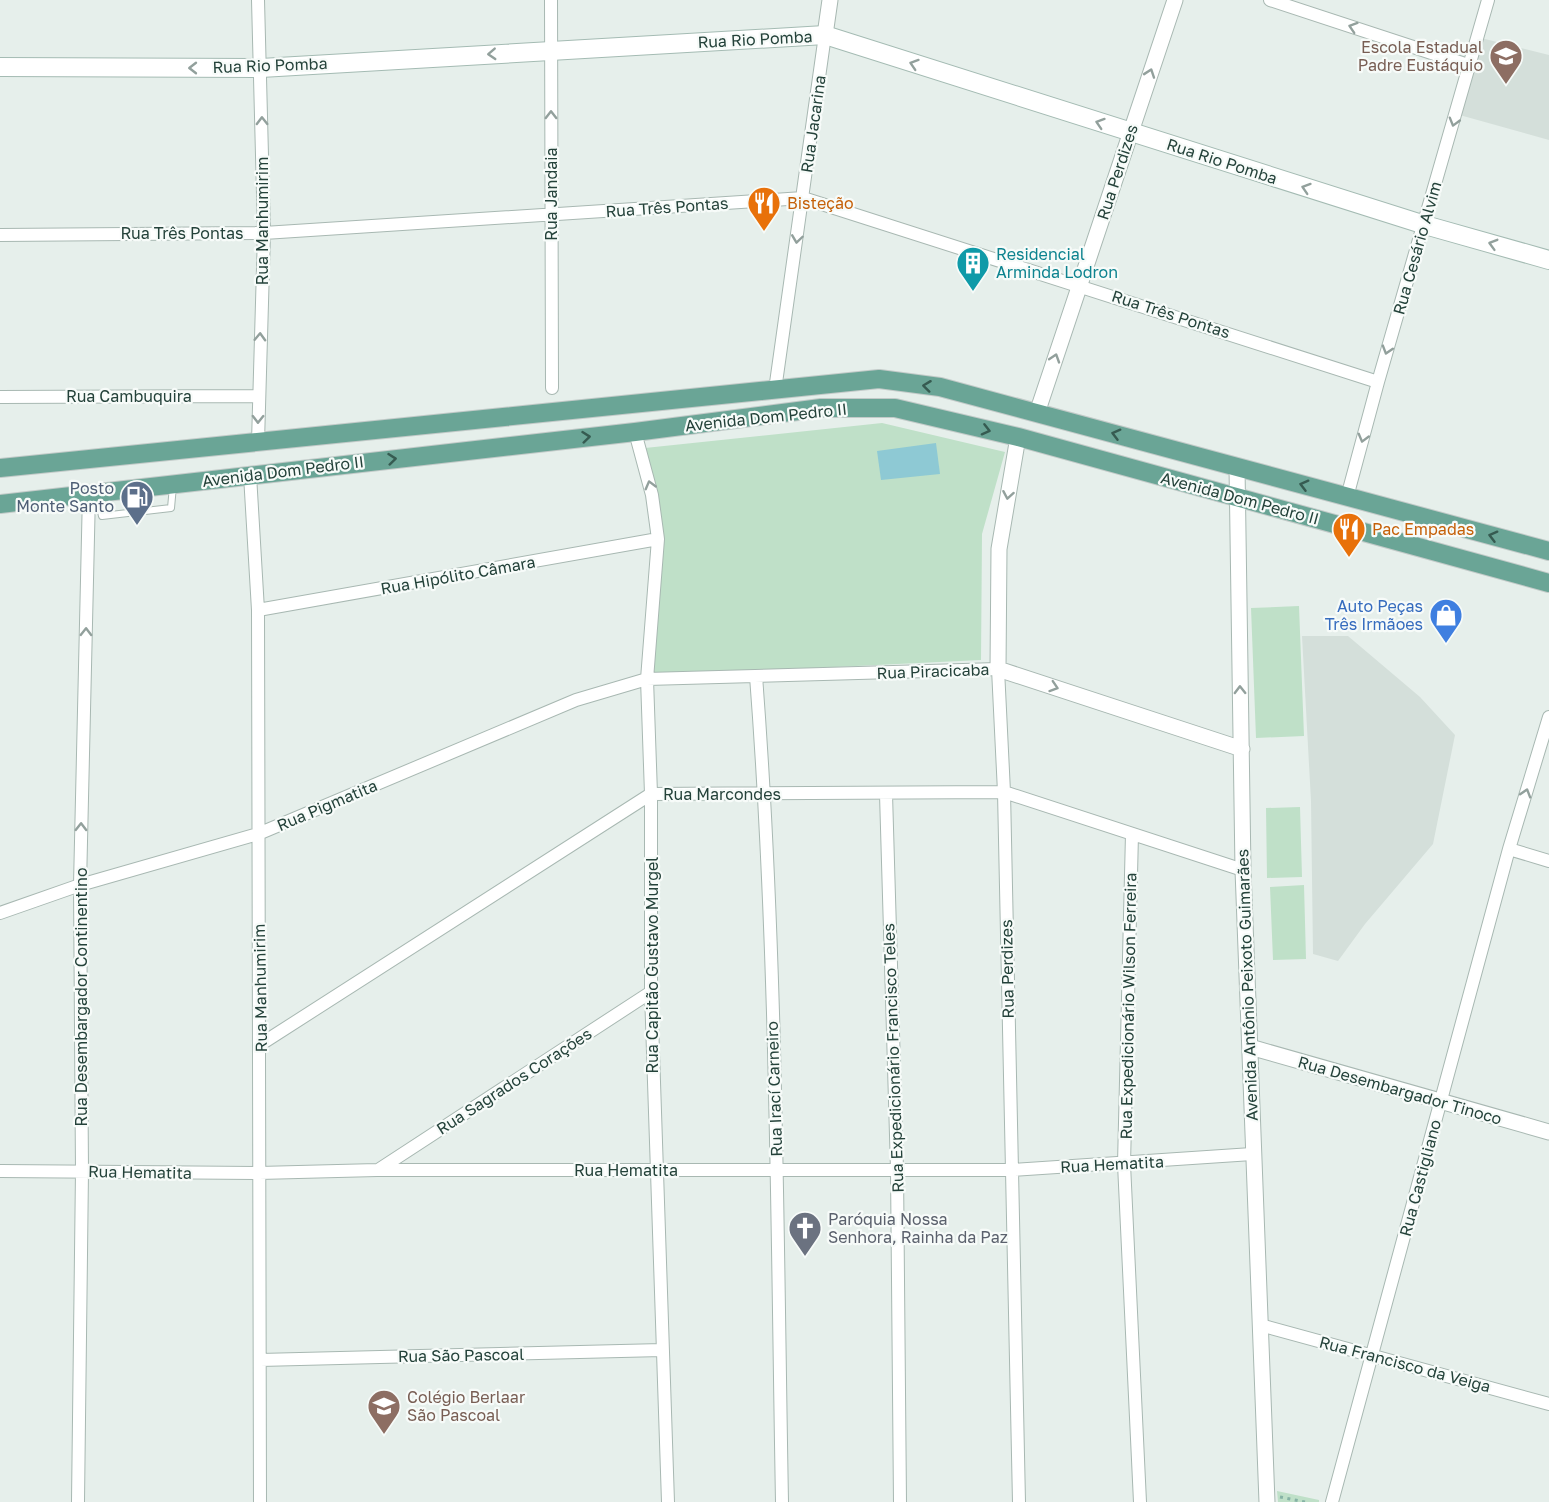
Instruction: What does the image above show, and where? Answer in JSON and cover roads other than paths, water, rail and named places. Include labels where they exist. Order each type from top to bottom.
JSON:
[{"type":"main road","name":"Rua Rio Pomba","points":[[0,68],[261,68],[825,35],[1425,225],[1549,260]]},
{"type":"main road","name":"Avenida Dom Pedro II","points":[[0,468],[879,380],[940,387],[1549,551]]},
{"type":"main road","name":"Avenida Dom Pedro II","points":[[0,504],[636,432],[821,408],[895,408],[1018,437],[1549,583]]},
{"type":"street","name":"Rua Manhumirim","points":[[258,0],[264,233],[258,442]]},
{"type":"street","name":"Rua Jandaia","points":[[551,0],[552,388]]},
{"type":"street","name":"Rua Jacarina","points":[[775,390],[830,0]]},
{"type":"street","name":"Rua Perdizes","points":[[1037,413],[1175,0]]},
{"type":"street","points":[[1270,0],[1468,65]]},
{"type":"street","name":"Rua Cesário Alvim","points":[[1347,497],[1488,0]]},
{"type":"street","name":"Rua Três Pontas","points":[[0,235],[264,233],[803,198],[1079,284],[1378,382]]},
{"type":"street","name":"Rua Cambuquira","points":[[0,397],[258,396]]},
{"type":"street","name":"Rua Capitão Gustavo Murgel","points":[[636,432],[652,495],[658,539],[647,679],[651,794],[651,992],[655,1170],[668,1502]]},
{"type":"street","name":"Rua Perdizes","points":[[1018,437],[999,549],[998,669],[1004,792],[1019,1502]]},
{"type":"street","name":"Avenida Antônio Peixoto Guimarães","points":[[1237,467],[1243,870],[1252,1154],[1267,1498]]},
{"type":"street","name":"Rua Manhumirim","points":[[250,475],[258,610],[261,1044],[260,1502]]},
{"type":"street","name":"Rua Desembargador Continentino","points":[[78,1502],[82,1171],[80,885],[92,492]]},
{"type":"street","name":"Rua Hipólito Câmara","points":[[258,610],[658,539]]},
{"type":"street","name":"Rua Piracicaba","points":[[647,679],[998,669],[1242,749]]},
{"type":"street","name":"Rua Irací Carneiro","points":[[756,676],[765,793],[776,1171],[782,1502]]},
{"type":"street","name":"Rua Pigmatita","points":[[0,913],[80,885],[258,834],[576,700],[647,679]]},
{"type":"street","name":"Rua Castigliano","points":[[1332,1502],[1509,849],[1549,717]]},
{"type":"street","name":"Rua Marcondes","points":[[261,1044],[651,794],[1004,792],[1243,870]]},
{"type":"street","name":"Rua Expedicionário Francisco Teles","points":[[886,794],[897,1169],[900,1502]]},
{"type":"street","name":"Rua Expedicionário Wilson Ferreira","points":[[1132,834],[1124,1164],[1140,1502]]},
{"type":"street","points":[[1509,849],[1549,861]]},
{"type":"street","name":"Rua Sagrados Corações","points":[[377,1170],[651,992]]},
{"type":"street","name":"Rua Desembargador Tinoco","points":[[1250,1047],[1549,1132]]},
{"type":"street","name":"Rua Hematita","points":[[0,1171],[259,1173],[377,1170],[1012,1170],[1252,1154]]},
{"type":"street","name":"Rua Francisco da Veiga","points":[[1260,1325],[1549,1404]]},
{"type":"street","name":"Rua São Pascoal","points":[[260,1360],[662,1350]]},
{"type":"water","points":[[936,443],[940,474],[881,480],[877,451]]},
{"type":"place","name":"Escola Estadual Padre Eustáquio","points":[[1506,85]]},
{"type":"place","name":"Bisteção","points":[[764,232]]},
{"type":"place","name":"Residencial Arminda Lodron","points":[[973,292]]},
{"type":"place","name":"Posto Monte Santo","points":[[137,526]]},
{"type":"place","name":"Pac Empadas","points":[[1349,558]]},
{"type":"place","name":"Auto Peças Três Irmãoes","points":[[1446,644]]},
{"type":"place","name":"Paróquia Nossa Senhora, Rainha da Paz","points":[[805,1257]]},
{"type":"place","name":"Colégio Berlaar São Pascoal","points":[[384,1435]]}]
